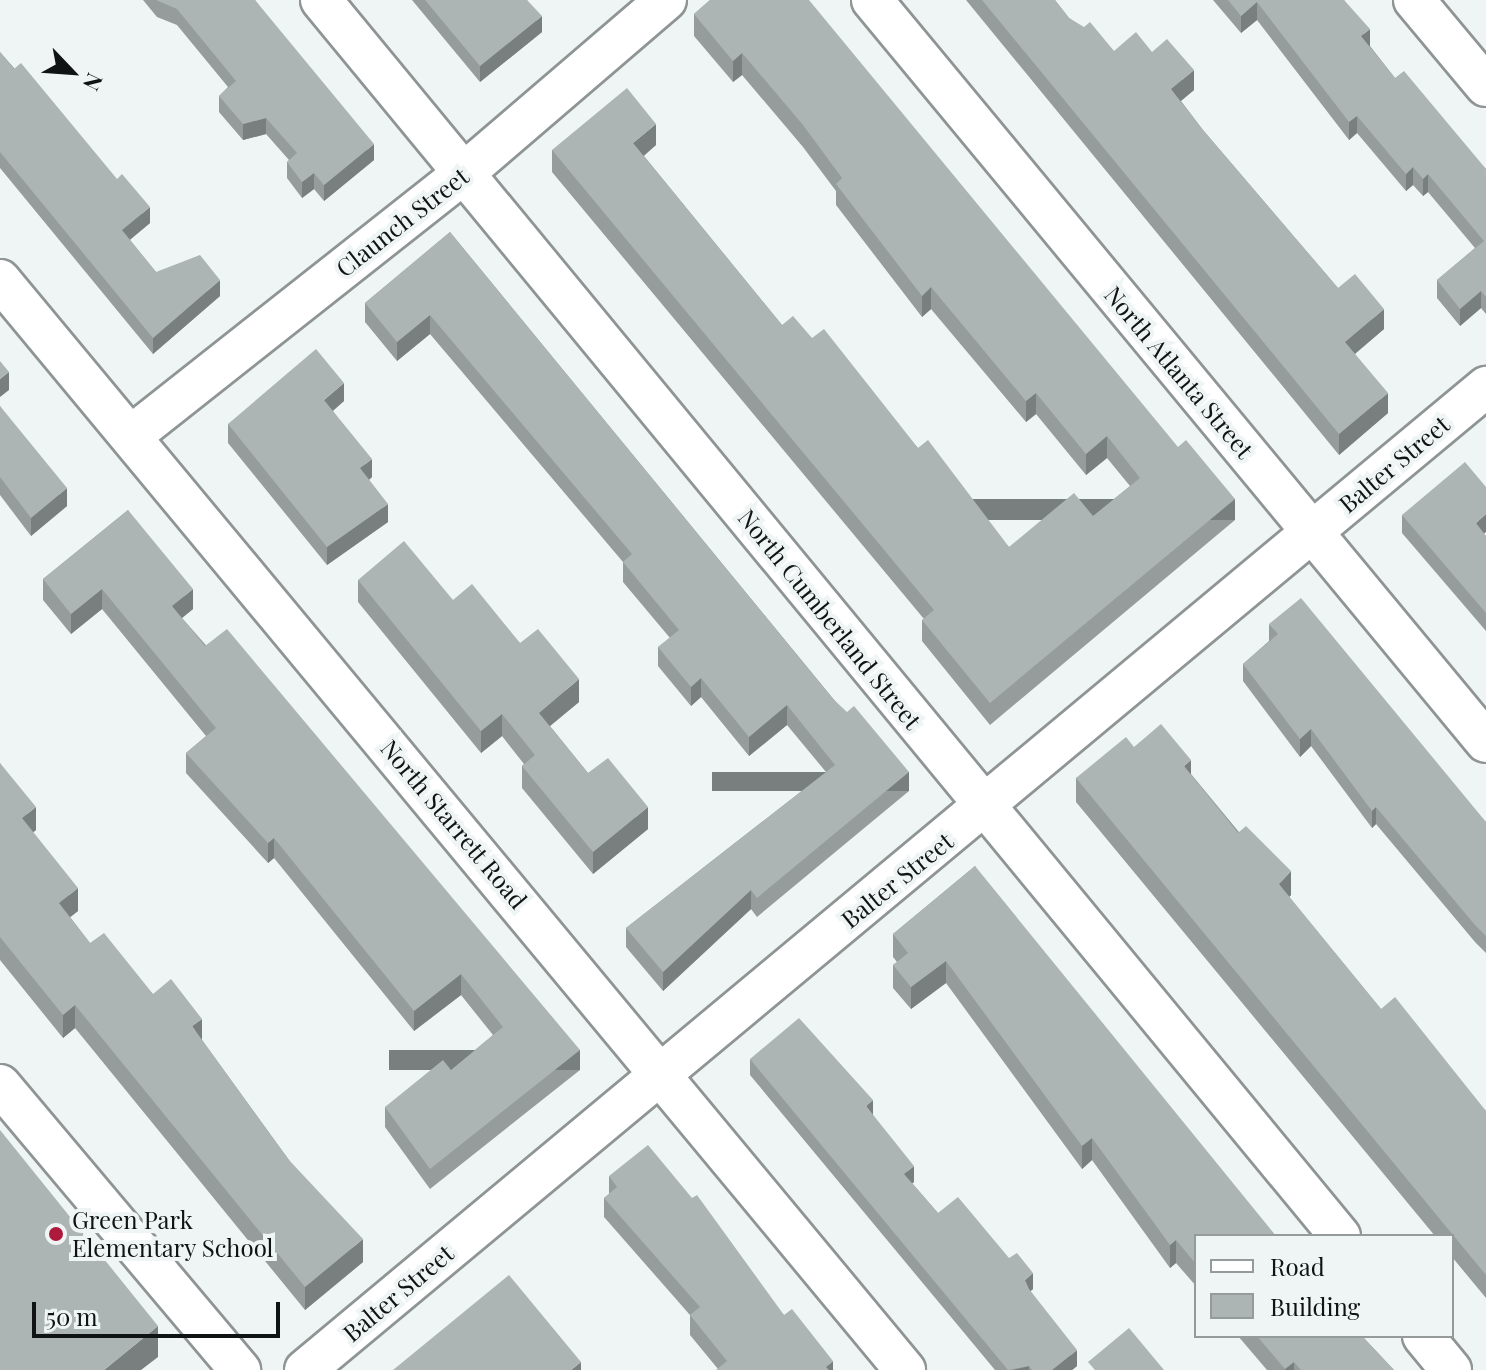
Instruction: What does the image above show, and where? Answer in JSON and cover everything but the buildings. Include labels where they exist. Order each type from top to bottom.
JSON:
[{"type":"street","name":"North Cumberland Street","points":[[321,0],[1338,1234]]},
{"type":"street","name":"Claunch Street","points":[[131,436],[464,173],[666,0]]},
{"type":"street","name":"North Atlanta Street","points":[[872,0],[1486,742]]},
{"type":"street","points":[[1414,0],[1486,86]]},
{"type":"street","name":"North Starrett Road","points":[[0,280],[905,1370]]},
{"type":"street","name":"Balter Street","points":[[305,1370],[985,808],[1486,387]]},
{"type":"street","points":[[0,1085],[240,1370]]},
{"type":"street","points":[[1425,1338],[1451,1370]]},
{"type":"place","name":"Green Park Elementary School","points":[[56,1234]]}]
